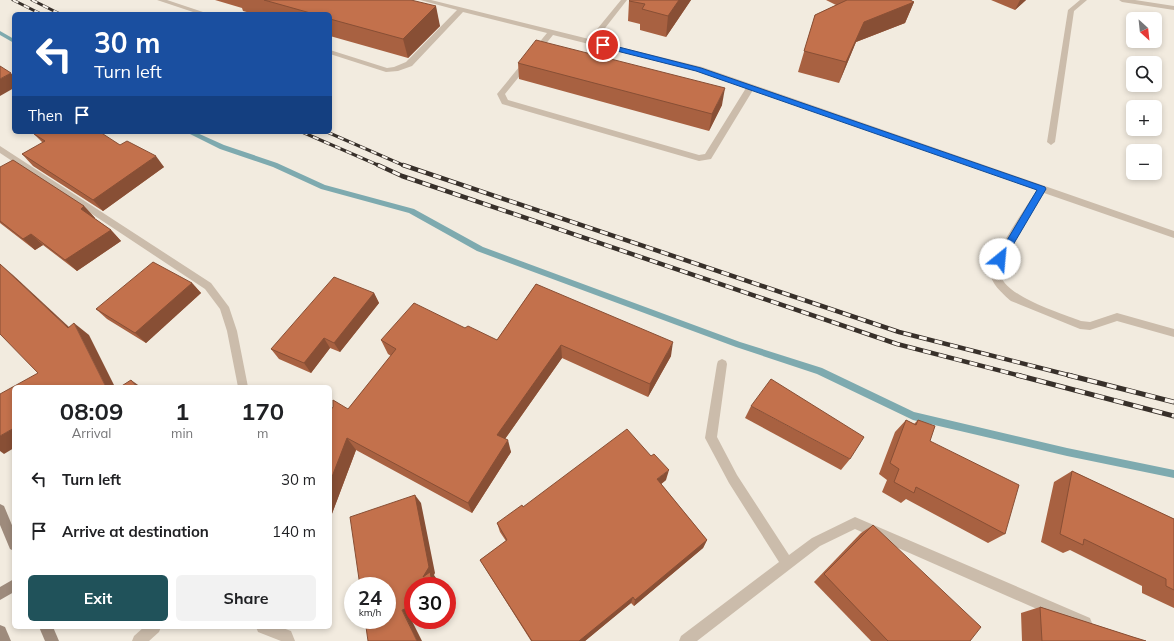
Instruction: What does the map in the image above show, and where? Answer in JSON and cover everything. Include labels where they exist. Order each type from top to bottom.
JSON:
[{"type":"main road","points":[[0,510],[12,541]]},
{"type":"main road","points":[[0,594],[12,586]]},
{"type":"main road","points":[[47,629],[52,641]]},
{"type":"main road","points":[[0,632],[4,641]]},
{"type":"street","points":[[160,0],[199,12]]},
{"type":"street","points":[[424,0],[699,69],[1174,235]]},
{"type":"street","points":[[590,42],[624,0]]},
{"type":"street","points":[[1050,142],[1071,10],[1084,0]]},
{"type":"street","points":[[1122,0],[1174,8]]},
{"type":"street","points":[[332,53],[386,70],[399,68],[409,64],[462,10]]},
{"type":"street","points":[[551,32],[501,94],[505,102],[699,158],[708,157],[750,87]]},
{"type":"street","points":[[0,149],[208,286],[224,307],[232,330],[243,385]]},
{"type":"street","points":[[1042,189],[1005,249],[995,270],[997,279],[1005,290],[1014,298],[1080,325],[1090,326],[1117,317],[1174,333]]},
{"type":"street","points":[[722,364],[711,438],[734,479],[788,564]]},
{"type":"street","points":[[686,641],[816,542],[855,523],[1098,629]]},
{"type":"street","points":[[139,641],[152,629]]},
{"type":"street","points":[[268,629],[286,636],[288,641]]},
{"type":"building","points":[[264,0],[411,0],[436,6],[403,39],[332,20],[332,12],[307,12]]},
{"type":"building","points":[[679,0],[668,16],[642,9],[645,4],[629,1]]},
{"type":"building","points":[[847,0],[910,0],[914,2],[864,22],[846,62],[804,51],[815,15]]},
{"type":"building","points":[[536,40],[725,88],[712,114],[518,63]]},
{"type":"building","points":[[0,66],[11,73],[0,79]]},
{"type":"building","points":[[34,134],[103,134],[120,145],[127,141],[156,156],[93,200],[22,154],[45,141]]},
{"type":"building","points":[[13,160],[84,206],[81,209],[111,230],[65,260],[31,234],[23,239],[0,221],[0,167]]},
{"type":"building","points":[[153,262],[192,283],[135,333],[96,309]]},
{"type":"building","points":[[0,264],[68,328],[74,323],[105,385],[16,385],[38,373],[0,334]]},
{"type":"building","points":[[334,277],[374,293],[334,343],[324,338],[304,363],[271,349]]},
{"type":"building","points":[[536,284],[673,342],[650,384],[561,345],[497,435],[508,440],[468,503],[347,438],[332,477],[333,400],[348,409],[396,349],[381,340],[414,303],[465,328],[468,326],[497,340]]},
{"type":"building","points":[[771,379],[864,437],[850,459],[751,406]]},
{"type":"building","points":[[131,380],[135,385],[123,385]]},
{"type":"building","points":[[12,387],[12,429],[0,436],[0,394]]},
{"type":"building","points":[[906,420],[916,425],[918,420],[935,426],[930,441],[1019,485],[1005,534],[916,487],[914,493],[894,482],[899,469],[890,463]]},
{"type":"building","points":[[627,429],[651,456],[654,454],[669,470],[657,479],[707,540],[635,600],[633,597],[579,641],[532,641],[480,560],[507,540],[497,523],[522,505],[523,507]]},
{"type":"building","points":[[1072,471],[1174,519],[1174,590],[1166,586],[1166,579],[1084,539],[1083,545],[1060,534]]},
{"type":"building","points":[[415,495],[429,567],[423,577],[404,577],[404,609],[402,610],[404,614],[404,629],[411,629],[417,641],[368,641],[366,629],[396,629],[396,577],[359,577],[350,517]]},
{"type":"building","points":[[873,525],[981,627],[970,641],[888,641],[824,574]]},
{"type":"building","points":[[430,572],[431,577],[423,577]]},
{"type":"building","points":[[1040,607],[1133,637],[1146,641],[1042,641]]},
{"type":"waterway","points":[[0,33],[12,40]]},
{"type":"waterway","points":[[193,134],[222,147],[275,165],[323,187],[411,211],[480,249],[739,345],[819,371],[913,416],[1067,452],[1174,474]]},
{"type":"railway","points":[[13,0],[37,12]]},
{"type":"railway","points":[[32,0],[56,12]]},
{"type":"railway","points":[[307,134],[380,166]]},
{"type":"railway","points":[[332,134],[405,166]]},
{"type":"railway","points":[[378,165],[402,176],[897,344],[1021,376]]},
{"type":"railway","points":[[403,165],[899,332],[1072,376]]},
{"type":"railway","points":[[1017,375],[1174,416]]},
{"type":"railway","points":[[1068,375],[1174,402]]},
{"type":"route","points":[[603,45],[699,69],[1042,189],[1000,259]]}]
